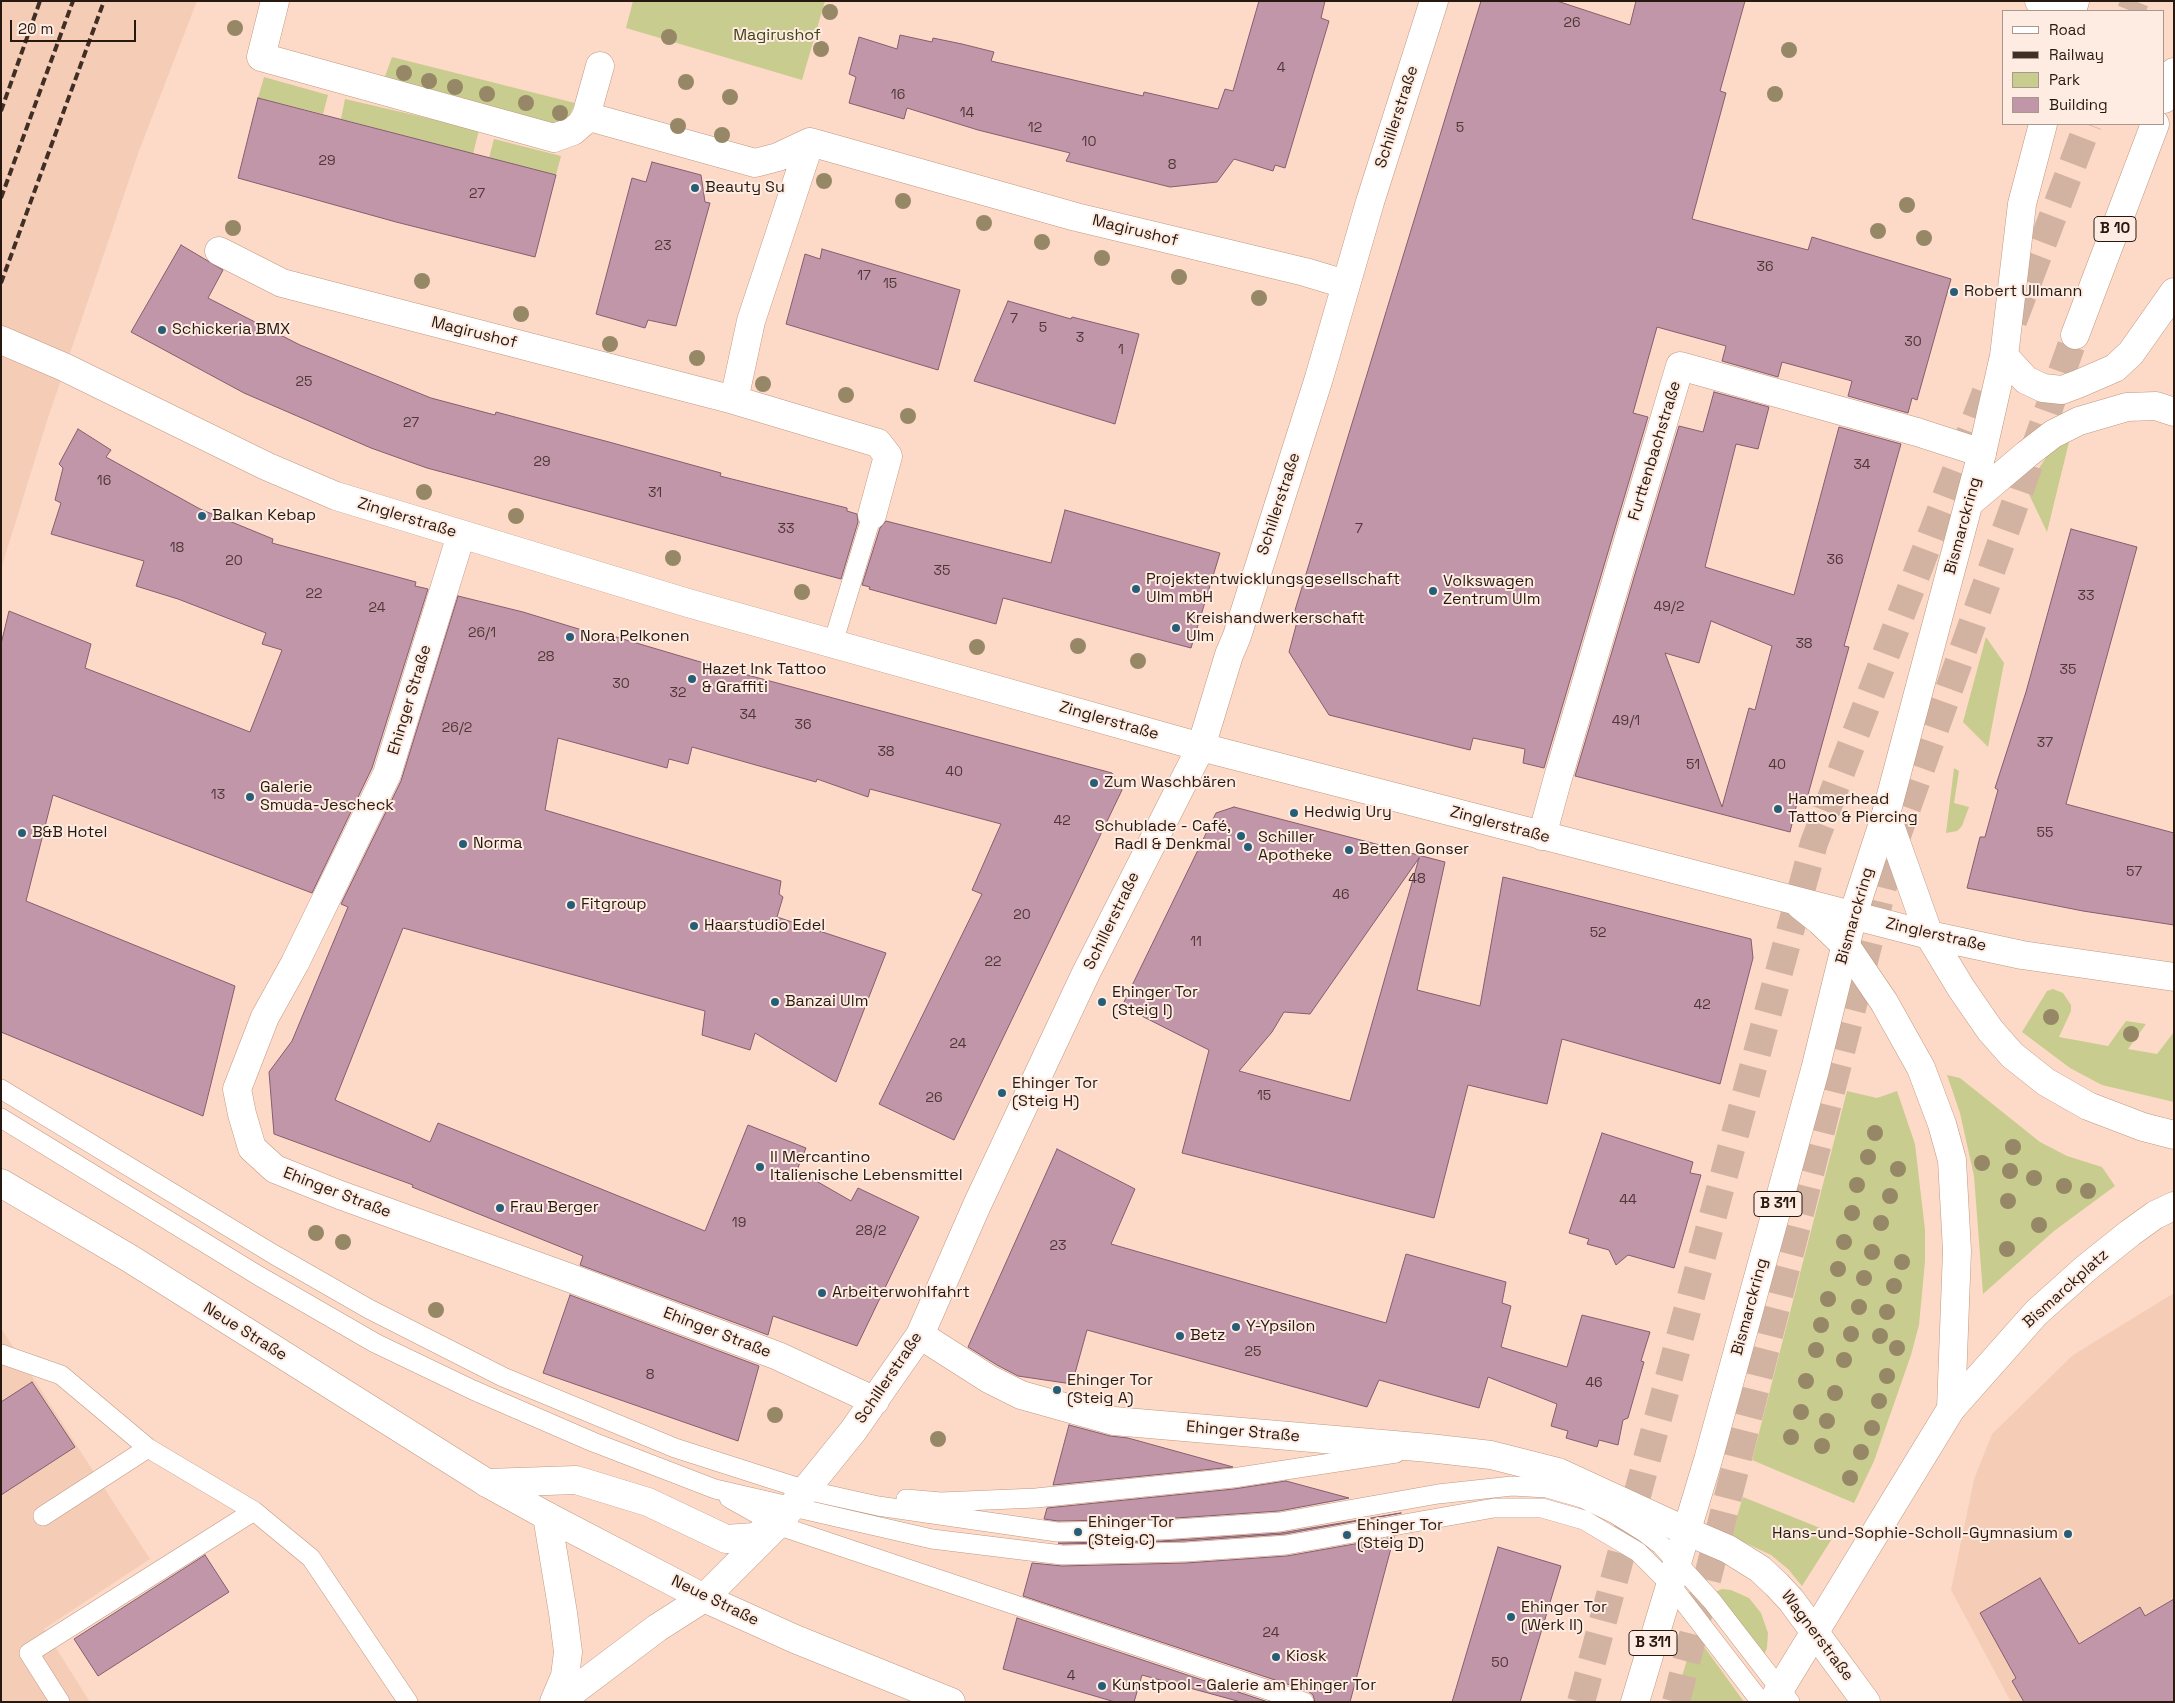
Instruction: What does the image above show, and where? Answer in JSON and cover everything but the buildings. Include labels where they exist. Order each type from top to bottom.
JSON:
[{"type":"main road","points":[[275,1],[261,57],[554,138],[572,131],[586,116],[600,66]]},
{"type":"main road","name":"Schillerstraße","points":[[559,1702],[642,1638],[704,1598],[791,1507],[875,1401],[920,1335],[977,1205],[1082,982],[1201,748],[1229,655],[1238,636],[1316,387],[1434,1]]},
{"type":"main road","points":[[2039,1],[2074,7]]},
{"type":"main road","points":[[2165,96],[2174,72]]},
{"type":"main road","points":[[586,116],[756,164],[778,157],[810,142]]},
{"type":"main road","name":"Bismarckring","points":[[1635,1702],[1708,1460],[1815,1070],[1853,916],[1886,814],[1969,504],[2004,356],[2022,204],[2043,125]]},
{"type":"main road","name":"B 10","points":[[2075,335],[2154,125]]},
{"type":"main road","points":[[734,400],[751,321],[810,142]]},
{"type":"main road","name":"Magirushof","points":[[810,142],[1076,217],[1305,272],[1346,284]]},
{"type":"main road","name":"Magirushof","points":[[218,251],[282,283],[734,400],[878,443],[888,456],[872,515]]},
{"type":"main road","points":[[2004,356],[2026,380],[2043,388],[2062,390],[2078,384],[2115,368],[2131,354],[2174,292]]},
{"type":"main road","name":"Zinglerstraße","points":[[1,340],[64,367],[266,466],[336,496],[688,603],[1201,748],[1790,898],[1853,916],[2022,955],[2174,977]]},
{"type":"main road","name":"Furttenbachstraße","points":[[1542,836],[1556,781],[1680,366],[1917,432],[1982,453]]},
{"type":"main road","points":[[1969,504],[2026,454],[2053,434],[2079,421],[2127,406],[2156,406],[2174,412]]},
{"type":"main road","name":"Ehinger Straße","points":[[461,535],[387,774],[296,963],[265,1017],[238,1088],[242,1114],[252,1148],[275,1169],[284,1173],[778,1356],[875,1401]]},
{"type":"main road","points":[[1886,814],[1929,935],[1961,988],[1990,1030],[2012,1055],[2046,1082],[2088,1106],[2143,1127],[2174,1135]]},
{"type":"main road","points":[[1776,1699],[1814,1632],[1951,1409],[1957,1251],[1952,1160],[1942,1124],[1920,1068],[1884,1002],[1846,946],[1820,921],[1790,898]]},
{"type":"main road","points":[[1,1163],[129,1258]]},
{"type":"main road","name":"Neue Straße","points":[[1,1183],[129,1258],[487,1483],[547,1516],[704,1598],[795,1639],[951,1702]]},
{"type":"main road","name":"Bismarckplatz","points":[[1951,1409],[2036,1313],[2085,1269],[2130,1233],[2155,1215],[2174,1206]]},
{"type":"main road","name":"Ehinger Straße","points":[[920,1335],[989,1380],[1021,1395],[1114,1421],[1491,1455],[1558,1472],[1580,1484],[1686,1531]]},
{"type":"main road","points":[[487,1483],[576,1480],[648,1502],[726,1539],[754,1537],[791,1507]]},
{"type":"main road","points":[[547,1516],[568,1652],[565,1676],[554,1702]]},
{"type":"main road","name":"Wagnerstraße","points":[[1686,1531],[1728,1549],[1760,1569],[1791,1600],[1866,1702]]},
{"type":"lane","points":[[833,643],[872,515]]},
{"type":"lane","points":[[1,1089],[273,1254],[369,1309],[503,1378],[576,1406],[675,1448],[791,1507],[1304,1702]]},
{"type":"lane","points":[[1,1118],[260,1276],[375,1343],[474,1390],[593,1442],[715,1489],[932,1539],[1062,1555],[1186,1552],[1286,1545],[1494,1508],[1542,1508],[1584,1520],[1674,1573],[1712,1601],[1776,1699]]},
{"type":"lane","points":[[1,1354],[61,1375],[148,1448],[254,1511],[311,1558],[408,1702]]},
{"type":"lane","points":[[43,1516],[148,1448]]},
{"type":"lane","points":[[791,1507],[1036,1498],[1233,1478],[1429,1448]]},
{"type":"lane","points":[[791,1507],[878,1506],[1057,1532],[1161,1530],[1280,1522],[1484,1488],[1512,1486],[1547,1488],[1580,1484]]},
{"type":"lane","name":"Ehinger Straße","points":[[1580,1484],[1601,1507]]},
{"type":"lane","points":[[1547,1488],[1582,1498],[1644,1532],[1674,1573]]},
{"type":"lane","points":[[60,1702],[29,1653],[254,1511]]},
{"type":"shaded area","points":[[1,1],[197,1],[139,151],[47,421],[1,569]]},
{"type":"shaded area","name":"Hans-und-Sophie-Scholl-Gymnasium","points":[[2174,1293],[2174,1702],[2011,1702],[1951,1590],[1974,1479],[1992,1434],[2073,1355]]},
{"type":"shaded area","points":[[1,1328],[150,1559],[44,1629],[90,1702],[1,1702]]},
{"type":"green space","name":"Magirushof","points":[[633,1],[825,1],[802,80],[626,28]]},
{"type":"green space","points":[[392,57],[575,103],[564,128],[384,79]]},
{"type":"green space","points":[[264,77],[328,95],[323,114],[258,98]]},
{"type":"green space","points":[[345,99],[479,130],[473,154],[341,119]]},
{"type":"green space","points":[[494,139],[561,156],[556,175],[489,158]]},
{"type":"green space","points":[[2070,438],[2047,532],[2026,488],[2047,456],[2056,446]]},
{"type":"green space","points":[[1986,637],[2004,663],[1988,747],[1963,722]]},
{"type":"green space","points":[[1954,768],[1959,771],[1954,803],[1969,807],[1962,826],[1957,831],[1946,833]]},
{"type":"green space","points":[[2053,989],[2063,993],[2071,1005],[2071,1011],[2059,1037],[2108,1046],[2126,1021],[2146,1024],[2128,1049],[2157,1054],[2174,1032],[2174,1102],[2102,1085],[2070,1068],[2022,1032],[2047,991]]},
{"type":"green space","points":[[1947,1075],[1960,1078],[2040,1142],[2067,1156],[2102,1167],[2115,1186],[2054,1231],[1983,1294],[1974,1176],[1960,1113]]},
{"type":"green space","points":[[1847,1091],[1877,1098],[1897,1091],[1915,1144],[1925,1230],[1925,1261],[1919,1325],[1911,1355],[1874,1461],[1854,1503],[1752,1460]]},
{"type":"green space","points":[[1743,1497],[1835,1534],[1802,1586],[1788,1569],[1771,1555],[1731,1536]]},
{"type":"green space","points":[[1722,1589],[1731,1590],[1749,1598],[1761,1613],[1768,1633],[1767,1648],[1764,1655],[1715,1592]]},
{"type":"green space","points":[[1696,1640],[1700,1641],[1744,1702],[1674,1702],[1691,1647]]},
{"type":"tunnel","points":[[2131,10],[2135,1]]},
{"type":"tunnel","points":[[2013,321],[2088,125]]},
{"type":"tunnel","points":[[1676,1702],[1893,847],[2075,335]]},
{"type":"tunnel","points":[[1581,1702],[1814,843],[1989,384]]},
{"type":"railway","points":[[1,111],[40,1]]},
{"type":"railway","points":[[1,198],[73,1]]},
{"type":"railway","points":[[1,283],[104,1]]},
{"type":"place","name":"Beauty Su","points":[[695,188]]},
{"type":"place","name":"Robert Ullmann","points":[[1954,292]]},
{"type":"place","name":"Schickeria BMX","points":[[162,330]]},
{"type":"place","name":"Balkan Kebap","points":[[202,516]]},
{"type":"place","name":"Projektentwicklungsgesellschaft Ulm mbH","points":[[1136,589]]},
{"type":"place","name":"Volkswagen Zentrum Ulm","points":[[1433,591]]},
{"type":"place","name":"Kreishandwerkerschaft Ulm","points":[[1176,628]]},
{"type":"place","name":"Nora Pelkonen","points":[[570,637]]},
{"type":"place","name":"Hazet Ink Tattoo & Graffiti","points":[[692,679]]},
{"type":"place","name":"Zum Waschbären","points":[[1094,783]]},
{"type":"place","name":"Galerie Smuda-Jescheck","points":[[250,797]]},
{"type":"place","name":"Hammerhead Tattoo & Piercing","points":[[1778,809]]},
{"type":"place","name":"Hedwig Ury","points":[[1294,813]]},
{"type":"place","name":"B&B Hotel","points":[[22,833]]},
{"type":"place","name":"Schublade - Café, Radl & Denkmal","points":[[1241,836]]},
{"type":"place","name":"Norma","points":[[463,844]]},
{"type":"place","name":"Schiller Apotheke","points":[[1248,847]]},
{"type":"place","name":"Betten Gonser","points":[[1349,850]]},
{"type":"place","name":"Fitgroup","points":[[571,905]]},
{"type":"place","name":"Haarstudio Edel","points":[[694,926]]},
{"type":"place","name":"Banzai Ulm","points":[[775,1002]]},
{"type":"place","name":"Ehinger Tor (Steig I)","points":[[1102,1002]]},
{"type":"place","name":"Ehinger Tor (Steig H)","points":[[1002,1093]]},
{"type":"place","name":"Il Mercantino Italienische Lebensmittel","points":[[760,1167]]},
{"type":"place","name":"Frau Berger","points":[[500,1208]]},
{"type":"place","name":"Arbeiterwohlfahrt","points":[[822,1293]]},
{"type":"place","name":"Y-Ypsilon","points":[[1236,1327]]},
{"type":"place","name":"Betz","points":[[1180,1336]]},
{"type":"place","name":"Ehinger Tor (Steig A)","points":[[1057,1390]]},
{"type":"place","name":"Ehinger Tor (Steig C)","points":[[1078,1532]]},
{"type":"place","name":"Hans-und-Sophie-Scholl-Gymnasium","points":[[2068,1534]]},
{"type":"place","name":"Ehinger Tor (Steig D)","points":[[1347,1535]]},
{"type":"place","name":"Ehinger Tor (Werk II)","points":[[1511,1617]]},
{"type":"place","name":"Kiosk","points":[[1276,1657]]},
{"type":"place","name":"Kunstpool - Galerie am Ehinger Tor","points":[[1102,1686]]}]
